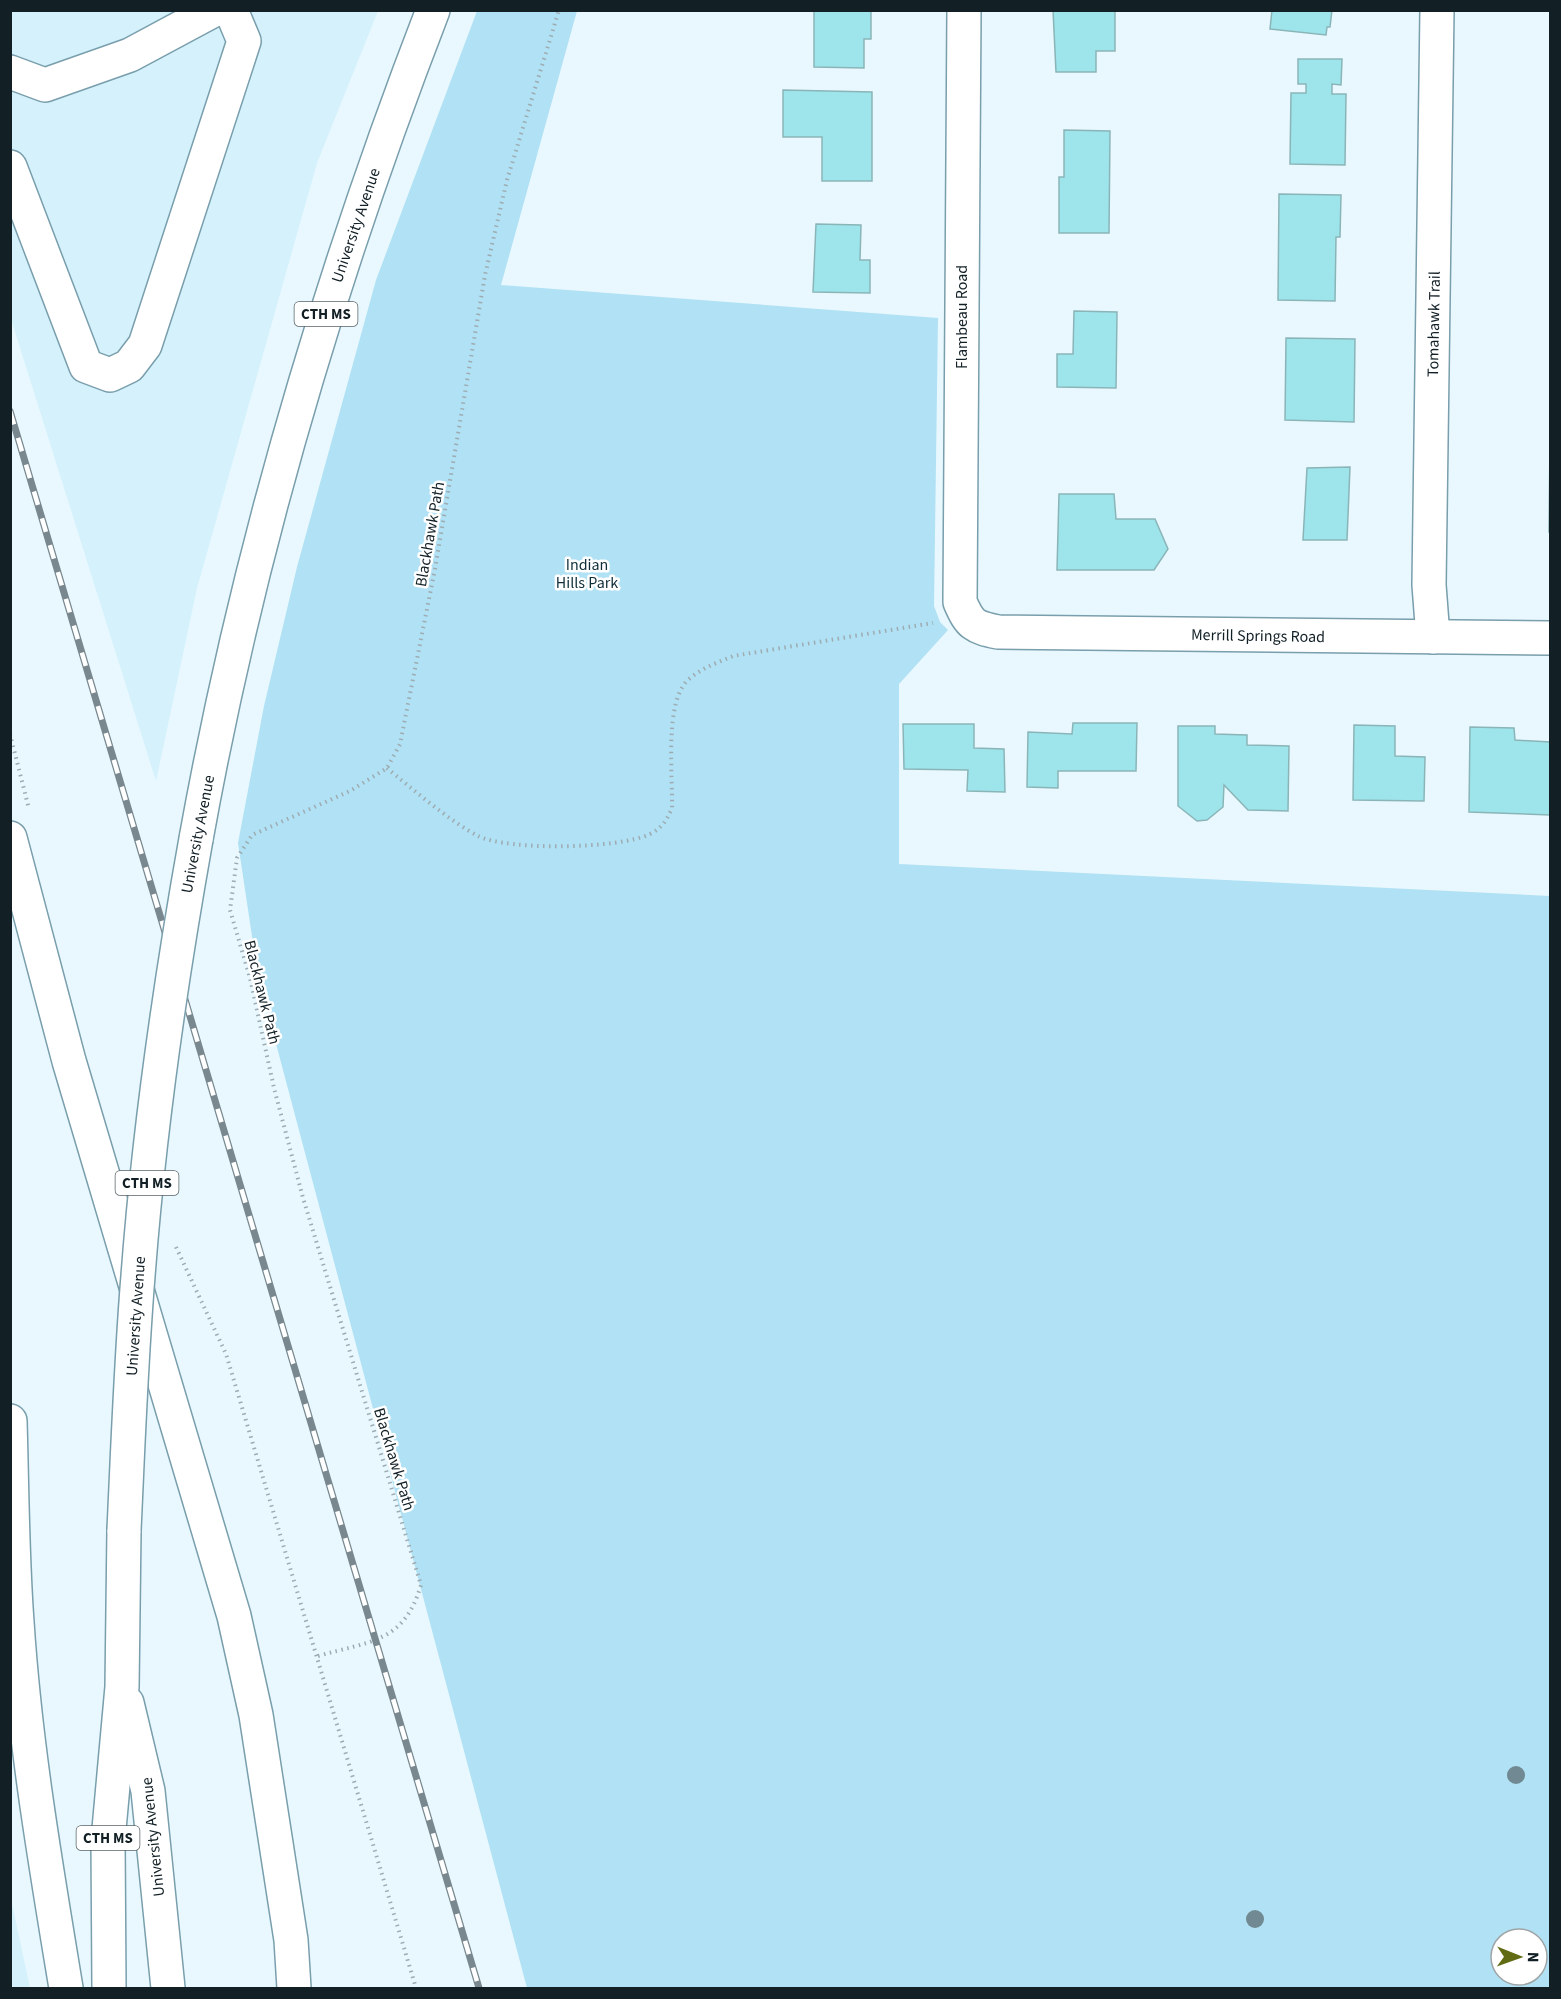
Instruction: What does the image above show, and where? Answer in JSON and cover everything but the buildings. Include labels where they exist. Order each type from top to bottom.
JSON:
[{"type":"main road","points":[[10,72],[45,85],[130,56],[214,10]]},
{"type":"main road","points":[[10,167],[86,366],[110,375],[129,366],[145,345],[244,41],[231,10]]},
{"type":"main road","name":"University Avenue","points":[[109,1989],[109,1816],[122,1687],[124,1530],[137,1279],[166,1021],[201,808],[241,625],[271,503],[331,298],[379,153],[433,10]]},
{"type":"main road","name":"Flambeau Road","points":[[964,10],[960,602],[967,617]]},
{"type":"main road","name":"Tomahawk Trail","points":[[1434,637],[1429,585],[1437,10]]},
{"type":"main road","name":"Merrill Springs Road","points":[[967,617],[979,628],[998,632],[1551,638]]},
{"type":"main road","points":[[10,838],[69,1061],[234,1616],[256,1714],[291,1940],[294,1989]]},
{"type":"main road","points":[[10,1421],[17,1691],[41,1850],[66,1989]]},
{"type":"main road","name":"University Avenue","points":[[122,1687],[141,1753],[148,1791],[168,1989]]},
{"type":"path","name":"Blackhawk Path","points":[[416,1989],[318,1656],[376,1640],[399,1629],[414,1609],[421,1585],[303,1198],[274,1088],[250,978],[230,910],[237,858],[252,835],[350,791],[387,768],[400,744],[435,569],[492,243],[507,180],[559,10]]},
{"type":"path","points":[[387,768],[479,836],[530,844],[622,843],[650,834],[666,823],[672,808],[676,697],[686,681],[703,668],[733,656],[967,617]]},
{"type":"shaded area","points":[[10,11],[378,11],[317,163],[197,588],[156,781],[11,319]]},
{"type":"shaded area","points":[[11,1899],[30,1988],[11,1988]]},
{"type":"green space","name":"Indian Hills Park","points":[[477,11],[577,11],[501,285],[938,318],[934,606],[940,622],[948,630],[899,684],[899,864],[1550,896],[1550,1988],[527,1988],[258,976],[238,843],[264,706],[297,567],[376,280]]},
{"type":"railway","points":[[10,411],[479,1988]]}]
